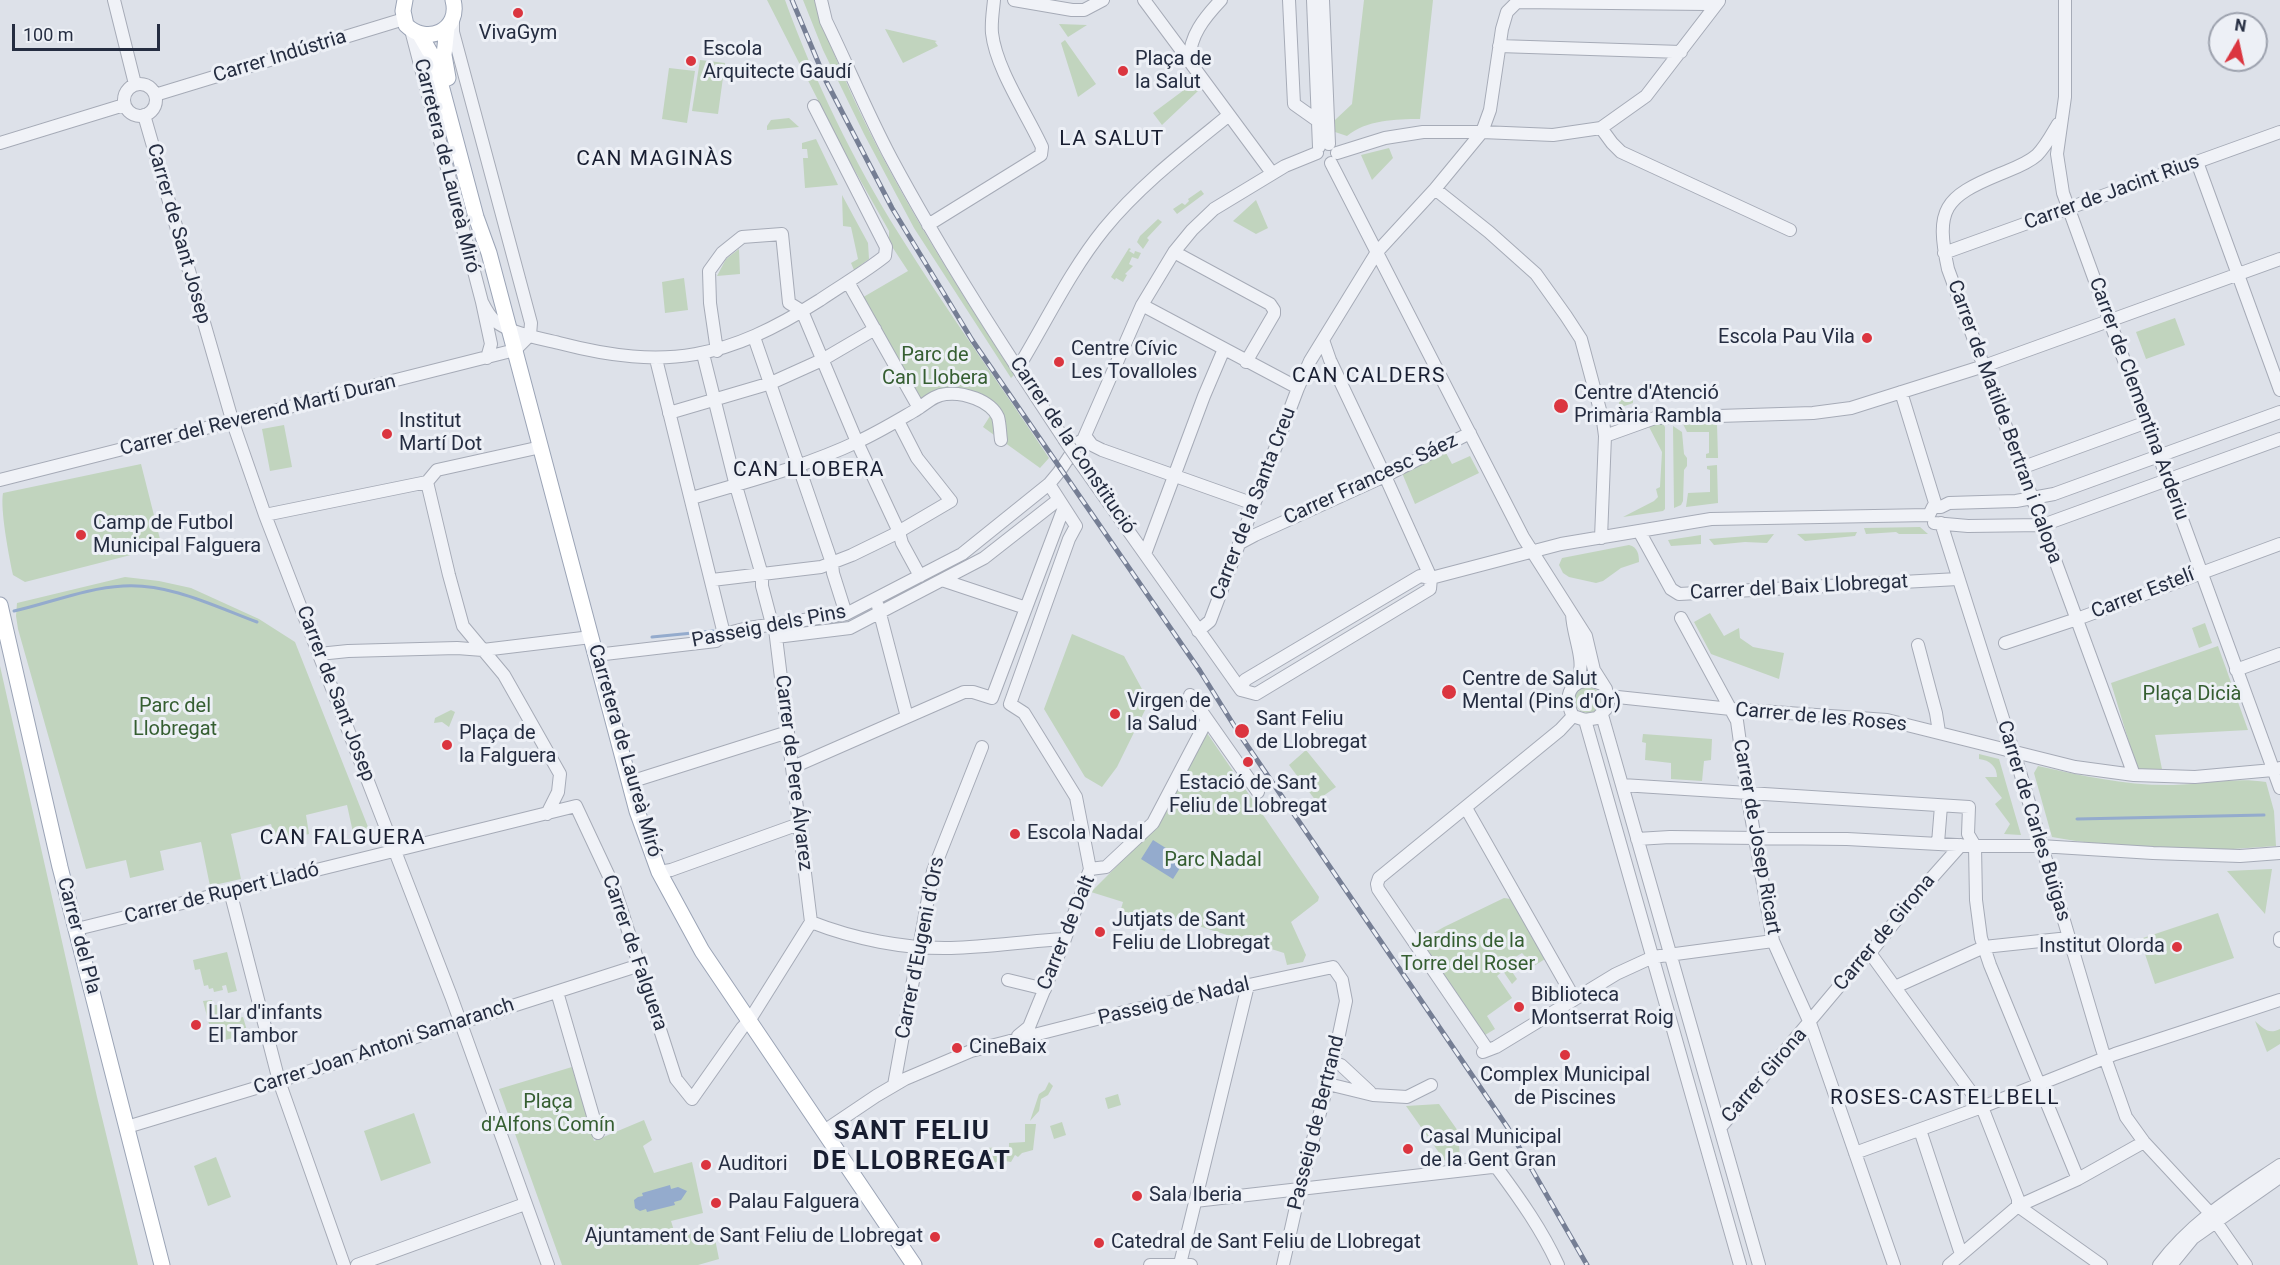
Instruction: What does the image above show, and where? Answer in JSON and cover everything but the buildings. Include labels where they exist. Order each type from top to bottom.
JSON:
[{"type":"main road","points":[[404,1],[412,28],[431,35],[450,24],[456,1]]},
{"type":"main road","name":"Carretera de Laureà Miró","points":[[450,24],[444,47],[444,61],[484,216],[489,252]]},
{"type":"main road","name":"Carretera de Laureà Miró","points":[[412,28],[434,59],[476,217],[489,252],[630,782],[647,841],[659,872],[702,951],[752,1016],[824,1131],[914,1265]]},
{"type":"main road","name":"Carrer del Pla","points":[[0,605],[60,867],[162,1265]]},
{"type":"street","points":[[114,0],[135,84]]},
{"type":"street","name":"Carrer de la Constitució","points":[[821,0],[826,21],[890,156],[928,225],[1064,439],[1241,690],[1256,694],[1430,589],[1431,578]]},
{"type":"street","points":[[928,225],[1041,155],[1042,147],[1017,100],[995,46],[992,32],[994,0]]},
{"type":"street","points":[[1014,0],[1072,10],[1084,9],[1103,0]]},
{"type":"street","points":[[1144,0],[1272,173]]},
{"type":"street","points":[[1190,62],[1189,51],[1192,41],[1207,14],[1221,0]]},
{"type":"street","points":[[1289,0],[1294,104],[1318,121]]},
{"type":"street","points":[[1313,0],[1318,121],[1327,152],[1523,537],[1586,636],[1594,670],[1608,696],[1606,709],[1602,715],[1579,718],[1560,730],[1379,878],[1378,889],[1485,1051],[1496,1047],[1616,974],[1653,957],[1773,941]]},
{"type":"street","points":[[1323,0],[1327,152]]},
{"type":"street","name":"Carrer de Clementina Arderiu","points":[[2065,0],[2065,97],[2057,154],[2058,171],[2069,208],[2236,670],[2276,769],[2280,788]]},
{"type":"street","points":[[1478,136],[1490,110],[1498,46],[1507,12],[1516,2],[1715,2]]},
{"type":"street","points":[[1715,2],[1681,52],[1646,96],[1601,128],[1621,152],[1790,230]]},
{"type":"street","name":"Carretera de Laureà Miró","points":[[450,24],[531,323],[530,335]]},
{"type":"street","name":"Carretera de Laureà Miró","points":[[412,28],[482,302],[491,344],[487,358]]},
{"type":"street","name":"Carrer Indústria","points":[[155,95],[412,28]]},
{"type":"street","points":[[1498,46],[1681,52]]},
{"type":"street","name":"Carretera de Laureà Miró","points":[[444,61],[464,93],[480,133]]},
{"type":"street","points":[[135,84],[146,85],[155,95],[156,105],[150,113],[144,115],[133,115],[124,105],[125,93],[135,84]]},
{"type":"street","points":[[0,142],[124,105]]},
{"type":"street","points":[[509,328],[602,353],[656,359],[704,354],[754,337],[802,311],[885,256],[886,247],[814,106]]},
{"type":"street","name":"Carrer de Sant Josep","points":[[144,115],[233,423],[265,515],[462,1023],[548,1265]]},
{"type":"street","points":[[1018,368],[1080,262],[1104,229],[1124,206],[1229,115]]},
{"type":"street","name":"Carrer de Matilde Bertran i Calopa","points":[[2061,118],[2036,156],[2016,168],[1974,185],[1954,199],[1946,211],[1941,238],[1948,269],[2134,776]]},
{"type":"street","name":"Passeig dels Pins","points":[[596,655],[716,641],[724,634],[773,623],[846,614],[962,554],[1049,484],[1086,437],[1142,305],[1174,252],[1192,230],[1215,209],[1272,173],[1327,152],[1384,138],[1423,132],[1447,131],[1478,136],[1553,135],[1601,128]]},
{"type":"street","name":"Carrer de Jacint Rius","points":[[1944,254],[2280,132]]},
{"type":"street","name":"Carrer de la Santa Creu","points":[[1198,631],[1210,621],[1310,361],[1377,252],[1436,189],[1478,136]]},
{"type":"street","points":[[2197,162],[2280,390]]},
{"type":"street","points":[[1436,189],[1536,274],[1581,339],[1605,436],[1600,538]]},
{"type":"street","points":[[717,351],[710,303],[709,271],[722,253],[742,237],[782,234],[789,303],[802,311],[902,543],[921,576]]},
{"type":"street","points":[[1174,252],[1270,304],[1275,309],[1246,362]]},
{"type":"street","points":[[1605,436],[1654,418],[1813,413],[1851,408],[1984,366],[2280,259]]},
{"type":"street","points":[[848,282],[920,408]]},
{"type":"street","name":"Carretera de Laureà Miró","points":[[482,302],[496,322],[509,328]]},
{"type":"street","points":[[1142,305],[1298,388]]},
{"type":"street","points":[[669,413],[771,383],[822,360],[875,329]]},
{"type":"street","points":[[515,350],[530,335]]},
{"type":"street","points":[[754,337],[800,466],[846,614]]},
{"type":"street","points":[[1323,340],[1328,357],[1386,476],[1431,578],[1533,550],[1725,517],[1935,509],[1949,502],[2032,499],[2054,494],[2280,412]]},
{"type":"street","points":[[1145,554],[1224,349]]},
{"type":"street","name":"Carrer del Reverend Martí Duran","points":[[0,480],[515,350]]},
{"type":"street","name":"Carrer de Pere Álvarez","points":[[704,354],[776,637],[811,922]]},
{"type":"street","points":[[1310,361],[1318,357],[1328,357]]},
{"type":"street","points":[[656,359],[724,634]]},
{"type":"street","points":[[1901,392],[1935,509],[1933,522],[1962,526],[2043,525],[2280,439]]},
{"type":"street","points":[[692,498],[800,466],[857,442],[898,421],[931,399],[948,394],[966,396],[985,403],[998,419],[1001,440]]},
{"type":"street","points":[[712,580],[821,567],[899,532],[951,501],[917,458],[898,421]]},
{"type":"street","points":[[2021,468],[2147,422]]},
{"type":"street","name":"Carrer Francesc Sáez","points":[[1240,543],[1386,476],[1470,434]]},
{"type":"street","points":[[1086,437],[1092,445],[1102,450],[1254,504]]},
{"type":"street","points":[[265,515],[427,482],[437,470],[541,447]]},
{"type":"street","points":[[427,482],[449,575],[464,626],[504,675],[560,774],[558,792],[547,814]]},
{"type":"street","name":"Carrer de la Constitució","points":[[1049,484],[1076,526],[1069,539],[1010,704],[1024,713],[1076,797],[1090,869]]},
{"type":"street","points":[[793,767],[964,692],[973,692],[992,698],[1061,505]]},
{"type":"street","name":"Passeig dels Pins","points":[[776,637],[850,628],[984,558],[1061,505]]},
{"type":"street","name":"Carrer de Carles Buïgas","points":[[1941,523],[2014,753],[2105,1059],[2126,1117],[2144,1142],[2212,1217],[2246,1265]]},
{"type":"street","points":[[1949,549],[1956,529],[1962,526]]},
{"type":"street","name":"Carrer del Baix Llobregat","points":[[1639,531],[1671,589],[1679,594],[1959,579]]},
{"type":"street","name":"Carrer Estelí","points":[[2005,643],[2077,619],[2280,544]]},
{"type":"street","points":[[942,580],[1026,608]]},
{"type":"street","points":[[876,600],[907,717]]},
{"type":"street","points":[[1572,614],[1582,666],[1578,682],[1568,695],[1568,702],[1579,718],[1653,957],[1740,1265]]},
{"type":"street","name":"Carrer de Josep Ricart","points":[[1681,618],[1737,721],[1773,941],[1810,1023],[1894,1265]]},
{"type":"street","points":[[319,654],[458,648],[483,650],[591,637]]},
{"type":"street","points":[[1918,645],[1939,732]]},
{"type":"street","points":[[2236,670],[2280,654]]},
{"type":"street","points":[[1578,682],[1595,681],[1602,684]]},
{"type":"street","points":[[1190,695],[1257,792]]},
{"type":"street","name":"Carrer de les Roses","points":[[1608,696],[1731,709],[1887,720],[2075,767],[2134,776],[2195,777],[2276,769]]},
{"type":"street","points":[[1602,715],[1759,1265]]},
{"type":"street","name":"Carrer de Dalt","points":[[1015,1039],[1029,1027],[1065,939],[1090,869],[1106,867],[1153,823],[1207,720]]},
{"type":"street","points":[[630,782],[788,732]]},
{"type":"street","name":"Carrer d'Eugeni d'Ors","points":[[894,1085],[933,871],[982,747]]},
{"type":"street","points":[[1622,785],[1969,807],[1968,834],[1975,846],[1976,900],[1984,947],[2078,1179]]},
{"type":"street","name":"Carrer de Rupert Lladó","points":[[77,929],[576,806]]},
{"type":"street","name":"Carrer de Falguera","points":[[576,806],[614,887],[676,1078],[692,1099],[752,1016]]},
{"type":"street","points":[[1938,843],[1941,806]]},
{"type":"street","points":[[1466,808],[1574,998]]},
{"type":"street","points":[[659,872],[799,824]]},
{"type":"street","points":[[1637,839],[1670,837],[1847,839],[2240,856],[2280,853]]},
{"type":"street","name":"Carrer de Girona","points":[[1810,1023],[1919,892],[1962,845]]},
{"type":"street","points":[[230,891],[279,1081],[344,1265]]},
{"type":"street","points":[[752,1016],[811,922],[827,929],[869,939],[920,946],[951,948],[1065,939]]},
{"type":"street","points":[[1895,987],[1984,947],[2069,938]]},
{"type":"street","points":[[1870,953],[1982,1107],[2018,1199],[2018,1206]]},
{"type":"street","name":"Carrer Joan Antoni Samaranch","points":[[127,1127],[279,1081],[640,965]]},
{"type":"street","name":"Passeig de Nadal","points":[[824,1131],[894,1085],[971,1051],[1248,984],[1333,967],[1342,980]]},
{"type":"street","points":[[1008,980],[1045,989]]},
{"type":"street","name":"Passeig de Bertrand","points":[[1283,1265],[1346,1001],[1342,980]]},
{"type":"street","points":[[1180,1264],[1248,984]]},
{"type":"street","points":[[557,992],[598,1133]]},
{"type":"street","points":[[1855,1153],[2105,1059],[2280,1000]]},
{"type":"street","name":"Carrer Girona","points":[[1720,1128],[1810,1023]]},
{"type":"street","points":[[1333,1063],[1341,1065],[1373,1095]]},
{"type":"street","points":[[1328,1084],[1373,1095],[1407,1097],[1431,1085]]},
{"type":"street","points":[[1920,1130],[1961,1254]]},
{"type":"street","points":[[1949,1265],[2018,1206],[2078,1179],[2144,1142]]},
{"type":"street","points":[[2159,1265],[2174,1246],[2280,1165]]},
{"type":"street","points":[[1195,1201],[1486,1166],[1497,1168],[1524,1205],[1558,1265]]},
{"type":"street","points":[[2171,1265],[2212,1217],[2280,1177]]},
{"type":"street","points":[[357,1265],[525,1204]]},
{"type":"street","points":[[2018,1206],[2101,1265]]},
{"type":"street","points":[[1150,1265],[1191,1265]]},
{"type":"green space","name":"Parc de Can Llobera","points":[[767,0],[785,0],[822,90],[851,150],[935,291],[1049,458],[1040,468],[983,427],[990,416],[971,402],[951,398],[934,403],[935,405],[924,410],[860,299],[908,271],[889,242],[889,231],[846,155]]},
{"type":"green space","points":[[803,0],[814,0],[854,99],[877,147],[929,239],[1014,375],[1011,378],[914,228],[823,50]]},
{"type":"green space","points":[[1364,0],[1433,0],[1420,119],[1391,120],[1372,124],[1347,136],[1335,132],[1335,120],[1352,104]]},
{"type":"green space","points":[[1059,24],[1087,25],[1068,37]]},
{"type":"green space","points":[[885,29],[937,41],[935,42],[938,46],[903,63]]},
{"type":"green space","points":[[1065,40],[1096,84],[1078,97],[1061,43]]},
{"type":"green space","points":[[700,60],[725,63],[718,114],[692,111]]},
{"type":"green space","points":[[669,68],[695,71],[687,123],[662,119]]},
{"type":"green space","points":[[1192,84],[1198,91],[1162,125],[1153,113]]},
{"type":"green space","points":[[789,118],[799,127],[767,130],[771,120]]},
{"type":"green space","points":[[816,139],[838,185],[805,188],[803,158],[808,158],[807,149],[802,149],[802,143]]},
{"type":"green space","points":[[1389,148],[1393,158],[1372,180],[1361,155]]},
{"type":"green space","points":[[1201,190],[1204,194],[1177,214],[1173,209],[1182,203],[1185,205],[1188,199]]},
{"type":"green space","points":[[842,195],[868,243],[869,259],[854,270],[851,263],[858,259],[851,227],[843,226]]},
{"type":"green space","points":[[1256,200],[1268,228],[1256,234],[1233,221]]},
{"type":"green space","points":[[1158,219],[1162,222],[1147,238],[1149,240],[1143,249],[1137,242],[1140,236]]},
{"type":"green space","points":[[1129,248],[1131,249],[1129,251],[1134,254],[1135,251],[1141,253],[1138,259],[1132,257],[1129,264],[1133,266],[1125,274],[1127,275],[1123,282],[1116,278],[1115,280],[1111,277]]},
{"type":"green space","points":[[739,249],[740,274],[717,276],[726,259]]},
{"type":"green space","points":[[684,278],[688,310],[665,313],[662,282]]},
{"type":"green space","points":[[2175,318],[2185,345],[2146,359],[2136,332]]},
{"type":"green space","points":[[1633,392],[1633,403],[1619,408],[1619,394]]},
{"type":"green space","points":[[1647,423],[1663,424],[1665,427],[1665,509],[1623,517],[1658,497],[1656,489],[1660,487],[1662,452]]},
{"type":"green space","points":[[1683,424],[1717,424],[1718,458],[1706,458],[1706,454],[1709,453],[1709,432],[1687,432]]},
{"type":"green space","points":[[284,425],[292,467],[270,471],[262,429]]},
{"type":"green space","points":[[1673,426],[1682,432],[1684,454],[1687,458],[1687,466],[1684,470],[1683,501],[1681,505],[1674,508]]},
{"type":"green space","points":[[1445,451],[1452,464],[1470,456],[1479,473],[1415,504],[1402,473]]},
{"type":"green space","name":"Camp de Futbol Municipal Falguera","points":[[141,464],[162,547],[25,582],[13,575],[4,521],[3,493]]},
{"type":"green space","points":[[1717,465],[1718,503],[1686,507],[1688,493],[1710,492],[1710,470],[1707,466]]},
{"type":"green space","points":[[1920,527],[1928,534],[1899,534],[1896,532],[1866,534],[1864,528]]},
{"type":"green space","points":[[1857,532],[1855,536],[1805,541],[1797,534]]},
{"type":"green space","points":[[1774,534],[1767,543],[1745,542],[1714,545],[1709,539]]},
{"type":"green space","points":[[1701,535],[1701,544],[1671,546],[1668,540]]},
{"type":"green space","points":[[1629,545],[1636,549],[1639,562],[1621,568],[1603,581],[1596,583],[1569,577],[1563,573],[1559,565],[1562,558]]},
{"type":"green space","name":"Parc del Llobregat","points":[[125,577],[191,588],[259,619],[295,642],[370,832],[365,843],[356,846],[347,805],[306,815],[309,834],[276,842],[271,824],[231,834],[241,879],[210,886],[201,842],[160,851],[164,870],[130,878],[126,860],[86,869],[18,629],[17,603]]},
{"type":"green space","points":[[1710,613],[1724,636],[1739,628],[1740,638],[1753,647],[1784,653],[1779,679],[1711,654],[1694,622]]},
{"type":"green space","points":[[2205,623],[2212,643],[2199,648],[2192,628]]},
{"type":"green space","points":[[1072,634],[1124,656],[1149,702],[1117,767],[1102,787],[1085,777],[1044,709]]},
{"type":"green space","name":"Plaça Dicià","points":[[2218,646],[2248,730],[2155,735],[2162,769],[2137,769],[2111,683]]},
{"type":"green space","points":[[0,666],[97,1097],[138,1265],[0,1265]]},
{"type":"green space","points":[[1588,687],[1597,691],[1601,700],[1597,709],[1588,713],[1579,709],[1575,700],[1579,691]]},
{"type":"green space","points":[[451,710],[455,712],[449,727],[442,722],[434,723],[435,718]]},
{"type":"green space","name":"Parc Nadal","points":[[1207,733],[1319,897],[1318,901],[1291,922],[1306,955],[1303,962],[1287,965],[1284,953],[1170,917],[1165,931],[1119,916],[1123,902],[1091,892],[1148,835]]},
{"type":"green space","points":[[1643,734],[1712,739],[1711,760],[1704,761],[1702,781],[1671,779],[1671,763],[1645,760],[1646,743],[1642,742]]},
{"type":"green space","points":[[1306,750],[1336,787],[1316,801],[1289,765]]},
{"type":"green space","points":[[1979,754],[1999,759],[2021,835],[2004,834],[2010,824],[1995,804],[2002,798],[1985,777],[1997,777],[1996,770],[1990,762],[1979,759]]},
{"type":"green space","points":[[2038,766],[2089,777],[2140,784],[2174,785],[2243,780],[2266,782],[2274,811],[2276,846],[2233,849],[2233,852],[2119,846],[2052,837],[2034,773]]},
{"type":"green space","points":[[2272,869],[2265,914],[2227,871]]},
{"type":"green space","name":"Jardins de la Torre del Roser","points":[[1504,898],[1511,899],[1545,959],[1534,966],[1522,953],[1506,963],[1517,979],[1512,984],[1503,971],[1497,976],[1512,998],[1487,1016],[1495,1029],[1485,1035],[1445,983],[1418,942]]},
{"type":"green space","points":[[2218,913],[2234,958],[2155,984],[2140,939]]},
{"type":"green space","points":[[227,952],[237,991],[228,993],[226,985],[222,986],[223,990],[214,992],[213,988],[209,989],[208,985],[204,986],[200,969],[195,970],[193,960]]},
{"type":"green space","points":[[212,1000],[213,1005],[217,1005],[218,1008],[236,1007],[239,1018],[243,1017],[248,1034],[214,1043],[203,1001]]},
{"type":"green space","points":[[2255,1021],[2269,1031],[2280,1029],[2280,1044],[2267,1052]]},
{"type":"green space","name":"Plaça d'Alfons Comín","points":[[572,1067],[594,1141],[644,1120],[652,1140],[643,1146],[654,1173],[692,1162],[703,1213],[671,1221],[676,1237],[713,1229],[719,1259],[698,1265],[562,1265],[499,1089]]},
{"type":"green space","points":[[1049,1082],[1053,1086],[1048,1095],[1041,1099],[1039,1111],[1030,1121],[1039,1094],[1045,1090]]},
{"type":"green space","points":[[1118,1094],[1121,1105],[1108,1109],[1105,1098]]},
{"type":"green space","points":[[1439,1104],[1458,1131],[1460,1159],[1445,1161],[1406,1106]]},
{"type":"green space","points":[[414,1113],[431,1163],[381,1181],[364,1131]]},
{"type":"green space","points":[[1062,1122],[1066,1135],[1054,1139],[1050,1126]]},
{"type":"green space","points":[[1025,1124],[1036,1124],[1033,1150],[1022,1153],[1018,1157],[1015,1155],[1011,1162],[1005,1161],[1002,1164],[998,1161],[991,1165],[984,1160],[984,1148],[1009,1147],[1009,1143],[1025,1142]]},
{"type":"green space","points":[[216,1157],[231,1197],[208,1206],[194,1166]]},
{"type":"water","points":[[1153,840],[1185,860],[1173,879],[1141,859]]},
{"type":"water","points":[[670,1185],[671,1189],[678,1187],[687,1191],[681,1200],[674,1202],[675,1205],[647,1212],[646,1209],[640,1211],[635,1208],[634,1200],[643,1196],[642,1193]]},
{"type":"waterway","points":[[14,611],[109,587],[140,586],[191,597],[257,622]]},
{"type":"waterway","points":[[652,637],[713,631]]},
{"type":"waterway","points":[[2077,819],[2264,815]]},
{"type":"railway","points":[[792,0],[826,81],[892,208],[972,340],[1200,671],[1240,735],[1508,1128],[1587,1265]]},
{"type":"place","name":"VivaGym","points":[[518,13]]},
{"type":"place","name":"Escola Arquitecte Gaudí","points":[[691,61]]},
{"type":"place","name":"Plaça de la Salut","points":[[1123,71]]},
{"type":"place","name":"Escola Pau Vila","points":[[1867,338]]},
{"type":"place","name":"Centre Cívic Les Tovalloles","points":[[1059,362]]},
{"type":"place","name":"Centre d'Atenció Primària Rambla","points":[[1561,406]]},
{"type":"place","name":"Institut Martí Dot","points":[[387,434]]},
{"type":"place","name":"Camp de Futbol Municipal Falguera","points":[[81,535]]},
{"type":"place","name":"Centre de Salut Mental (Pins d'Or)","points":[[1449,692]]},
{"type":"place","name":"Virgen de la Salud","points":[[1115,714]]},
{"type":"place","name":"Sant Feliu de Llobregat","points":[[1242,731]]},
{"type":"place","name":"Plaça de la Falguera","points":[[447,745]]},
{"type":"place","name":"Estació de Sant Feliu de Llobregat","points":[[1248,762]]},
{"type":"place","name":"Escola Nadal","points":[[1015,834]]},
{"type":"place","name":"Jutjats de Sant Feliu de Llobregat","points":[[1100,932]]},
{"type":"place","name":"Institut Olorda","points":[[2177,947]]},
{"type":"place","name":"Biblioteca Montserrat Roig","points":[[1519,1007]]},
{"type":"place","name":"Llar d'infants El Tambor","points":[[196,1025]]},
{"type":"place","name":"CineBaix","points":[[957,1048]]},
{"type":"place","name":"Complex Municipal de Piscines","points":[[1565,1055]]},
{"type":"place","name":"Casal Municipal de la Gent Gran","points":[[1408,1149]]},
{"type":"place","name":"Auditori","points":[[706,1165]]},
{"type":"place","name":"Sala Iberia","points":[[1137,1196]]},
{"type":"place","name":"Palau Falguera","points":[[716,1203]]},
{"type":"place","name":"Ajuntament de Sant Feliu de Llobregat","points":[[935,1237]]},
{"type":"place","name":"Catedral de Sant Feliu de Llobregat","points":[[1099,1243]]},
{"type":"district","name":"LA SALUT","points":[[1112,140]]},
{"type":"district","name":"CAN MAGINÀS","points":[[655,160]]},
{"type":"district","name":"CAN CALDERS","points":[[1369,377]]},
{"type":"district","name":"CAN LLOBERA","points":[[809,471]]},
{"type":"district","name":"CAN FALGUERA","points":[[343,839]]},
{"type":"district","name":"ROSES-CASTELLBELL","points":[[1945,1099]]},
{"type":"district","name":"SANT FELIU DE LLOBREGAT","points":[[912,1147]]}]
